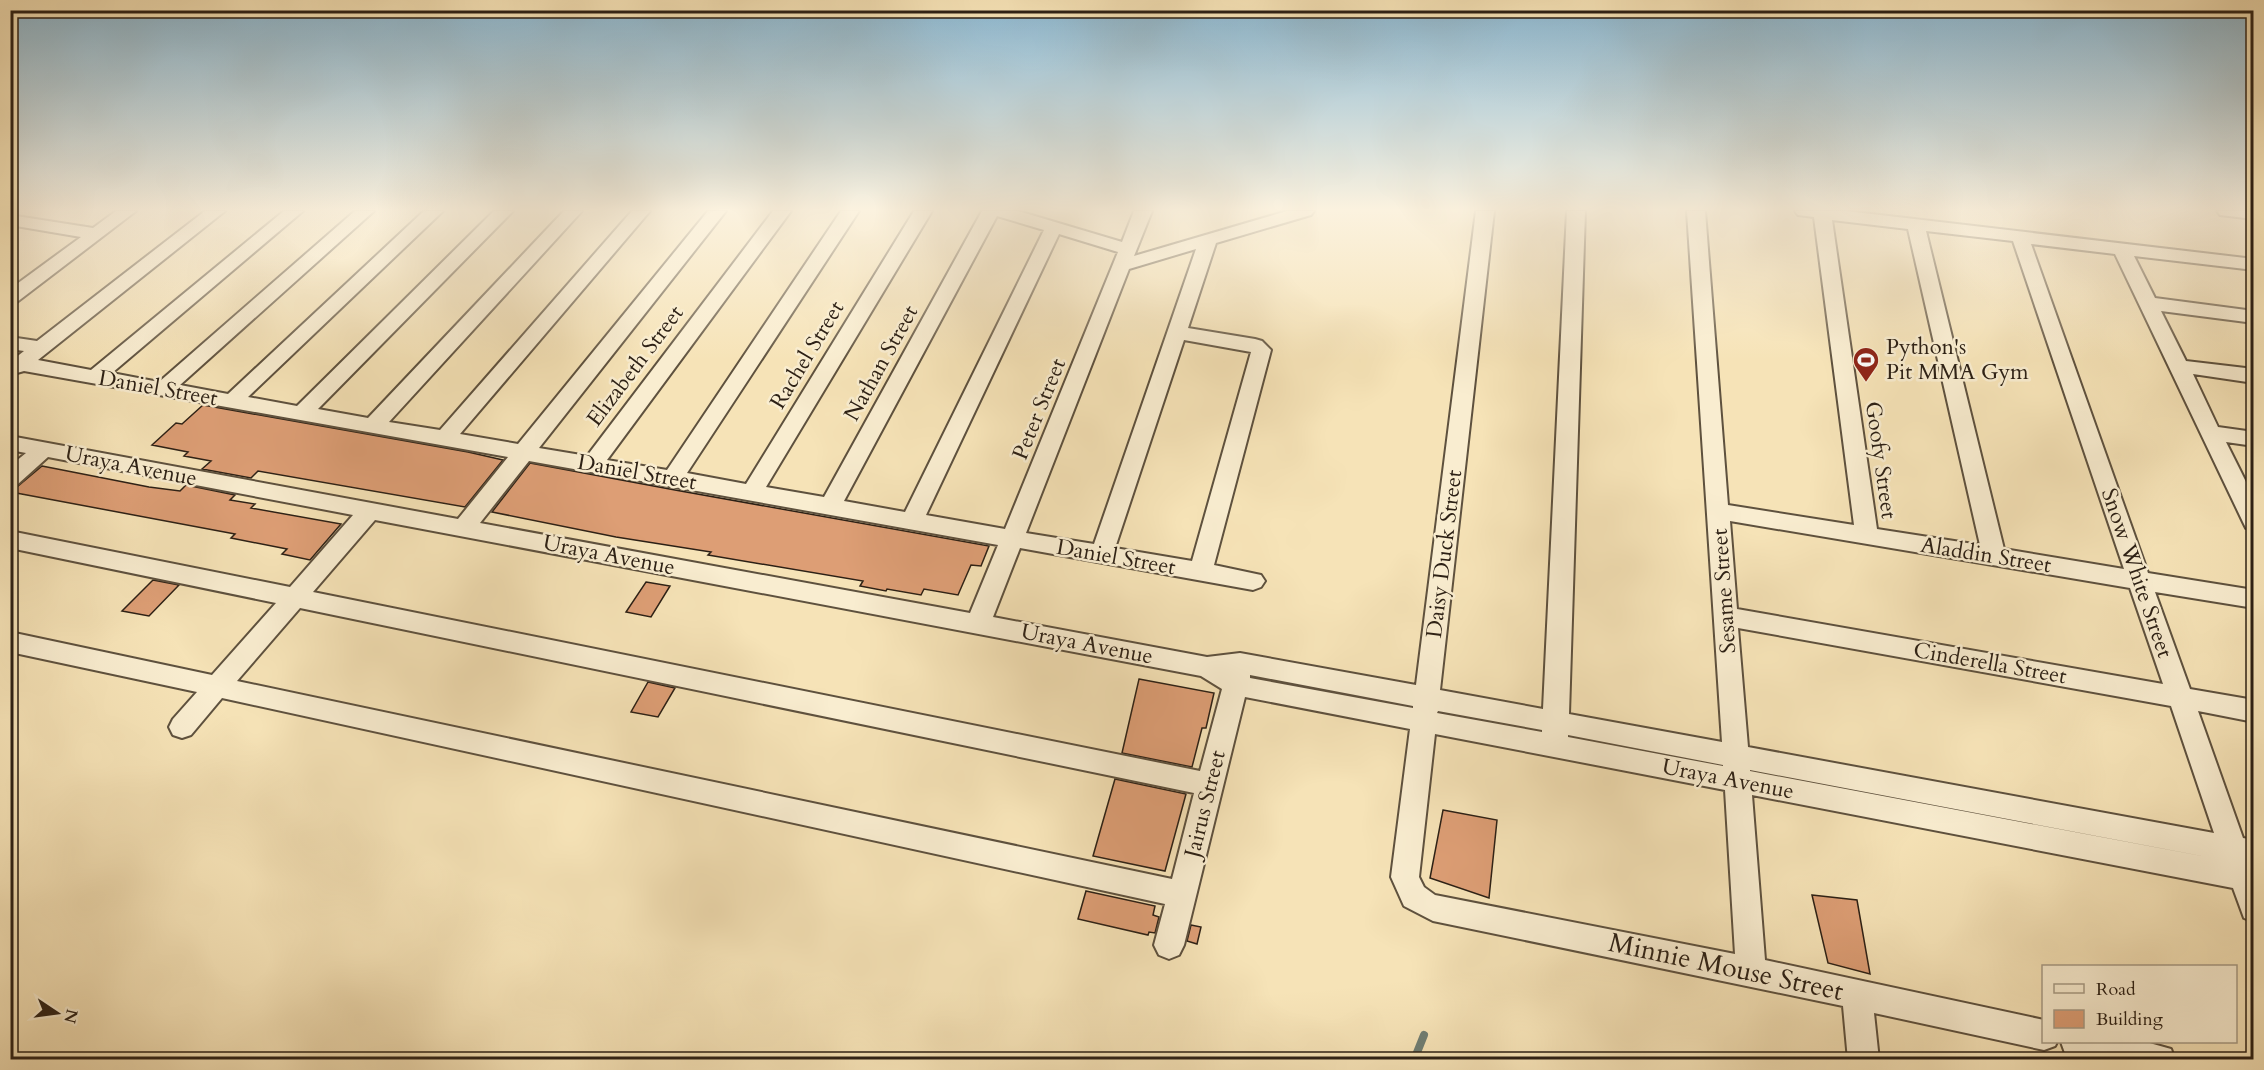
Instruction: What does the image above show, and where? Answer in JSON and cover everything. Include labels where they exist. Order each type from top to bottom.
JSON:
[{"type":"street","points":[[10,298],[20,282],[53,261]]},
{"type":"street","points":[[16,368],[152,261]]},
{"type":"street","points":[[95,377],[234,261]]},
{"type":"street","points":[[163,389],[308,261]]},
{"type":"street","points":[[232,401],[381,261]]},
{"type":"street","points":[[302,414],[454,261]]},
{"type":"street","points":[[373,426],[527,261]]},
{"type":"street","points":[[444,439],[598,261]]},
{"type":"street","points":[[463,528],[677,261]]},
{"type":"street","name":"Elizabeth Street","points":[[592,465],[745,261]]},
{"type":"street","points":[[672,479],[817,261]]},
{"type":"street","name":"Rachel Street","points":[[751,492],[892,261]]},
{"type":"street","name":"Nathan Street","points":[[830,507],[964,261]]},
{"type":"street","points":[[912,521],[1038,261]]},
{"type":"street","name":"Peter Street","points":[[978,624],[1123,261]]},
{"type":"street","points":[[1102,554],[1201,261]]},
{"type":"street","name":"Daisy Duck Street","points":[[1411,896],[1405,877],[1479,261]]},
{"type":"street","points":[[1555,734],[1574,261]]},
{"type":"street","name":"Sesame Street","points":[[1700,261],[1751,971]]},
{"type":"street","name":"Goofy Street","points":[[1821,261],[1867,535]]},
{"type":"street","points":[[1925,261],[1994,556]]},
{"type":"street","name":"Snow White Street","points":[[2028,261],[2180,698],[2246,865],[2253,909]]},
{"type":"street","points":[[2128,261],[2252,514]]},
{"type":"street","points":[[2220,261],[2253,265]]},
{"type":"street","points":[[2148,303],[2253,316]]},
{"type":"street","points":[[1178,333],[1255,345],[1261,351],[1201,572]]},
{"type":"street","points":[[10,343],[41,348]]},
{"type":"street","points":[[2178,366],[2253,376]]},
{"type":"street","name":"Daniel Street","points":[[16,368],[95,377],[1253,581]]},
{"type":"street","points":[[2211,433],[2253,439]]},
{"type":"street","name":"Uraya Avenue","points":[[10,443],[1207,667],[2246,865]]},
{"type":"street","points":[[10,479],[44,449]]},
{"type":"street","points":[[182,727],[370,511]]},
{"type":"street","name":"Aladdin Street","points":[[1718,511],[2253,599]]},
{"type":"street","points":[[10,539],[1210,785]]},
{"type":"street","name":"Cinderella Street","points":[[1726,616],[2253,711]]},
{"type":"street","points":[[10,642],[1182,894]]},
{"type":"street","name":"Jairus Street","points":[[1169,945],[1238,674]]},
{"type":"street","name":"Minnie Mouse Street","points":[[1411,896],[1419,903],[1433,908],[1751,971],[2042,1035]]},
{"type":"street","points":[[1857,994],[1864,1059]]},
{"type":"street","points":[[2085,1043],[2160,1059]]},
{"type":"building","points":[[203,405],[503,460],[465,507],[258,471],[251,478],[202,469],[211,461],[184,456],[188,452],[152,445],[176,423],[182,424]]},
{"type":"building","points":[[530,463],[989,546],[981,566],[971,565],[958,595],[924,589],[921,595],[887,589],[886,591],[860,586],[863,581],[708,555],[711,552],[616,537],[492,512]]},
{"type":"building","points":[[42,466],[149,487],[180,491],[186,485],[235,495],[230,500],[255,504],[251,508],[341,524],[310,560],[282,554],[287,549],[231,538],[235,534],[11,492]]},
{"type":"building","points":[[153,580],[179,585],[149,616],[122,611]]},
{"type":"building","points":[[646,582],[670,586],[651,617],[626,612]]},
{"type":"building","points":[[1139,679],[1214,693],[1206,728],[1202,728],[1192,767],[1122,753]]},
{"type":"building","points":[[648,682],[675,688],[658,717],[631,712]]},
{"type":"building","points":[[1115,779],[1186,794],[1165,871],[1093,856]]},
{"type":"building","points":[[1443,810],[1497,820],[1489,898],[1430,878]]},
{"type":"building","points":[[1086,891],[1155,906],[1153,915],[1159,917],[1155,933],[1149,932],[1148,935],[1078,919]]},
{"type":"building","points":[[1812,895],[1857,900],[1870,974],[1828,963]]},
{"type":"building","points":[[1191,925],[1201,927],[1197,944],[1187,941]]},
{"type":"waterway","points":[[1414,1060],[1424,1035]]},
{"type":"place","name":"Python's Pit MMA Gym","points":[[1866,383]]}]
